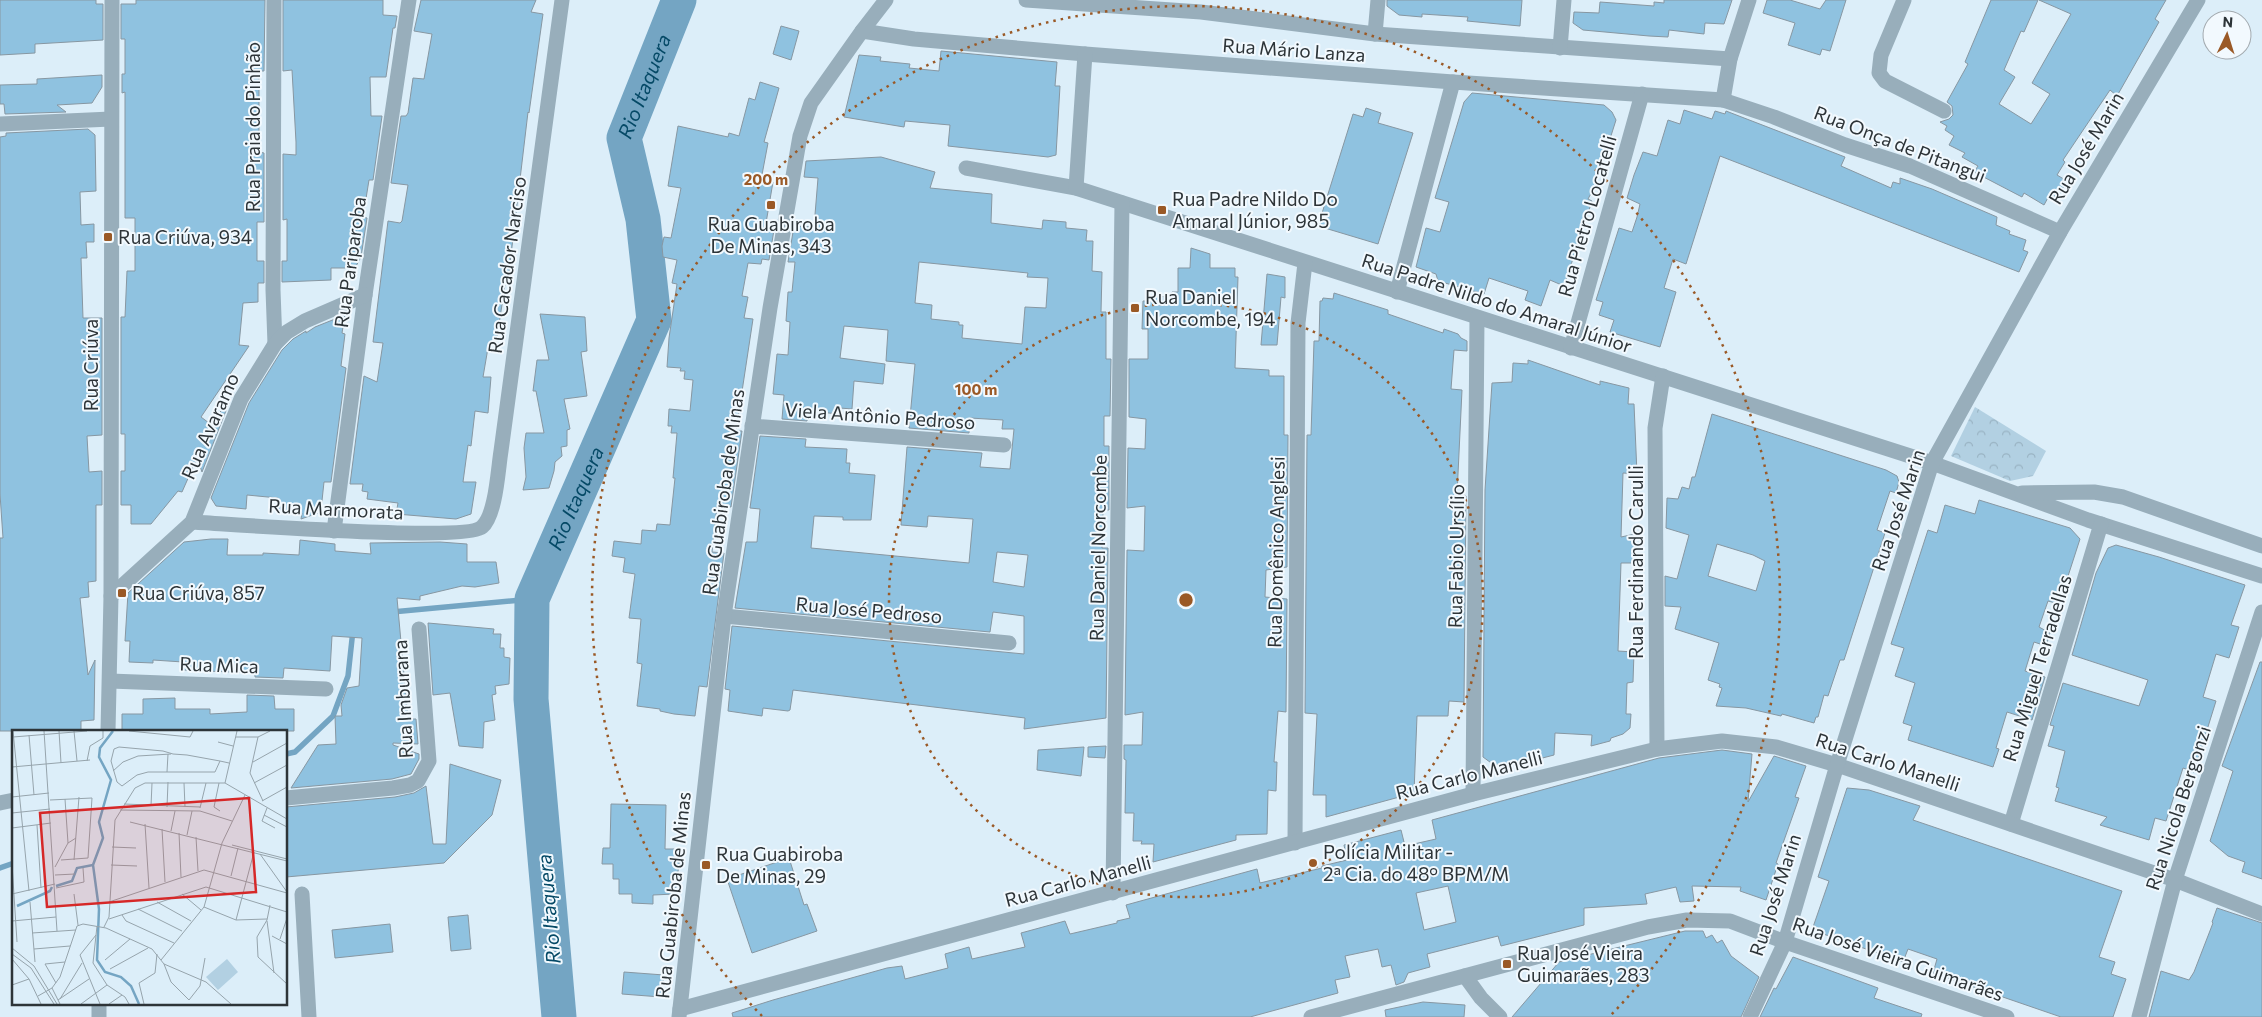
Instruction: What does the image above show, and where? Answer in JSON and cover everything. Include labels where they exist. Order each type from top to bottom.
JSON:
[{"type":"street","name":"Rua Criúva","points":[[108,730],[111,596],[112,0]]},
{"type":"street","name":"Rua Praia do Pinhão","points":[[274,0],[273,290],[275,344]]},
{"type":"street","name":"Rua Pariparoba","points":[[334,530],[365,296],[409,0]]},
{"type":"street","name":"Rua Cacador Narciso","points":[[479,530],[486,523],[494,491],[535,213],[562,0]]},
{"type":"street","name":"Rua Guabiroba de Minas","points":[[680,1013],[724,616],[752,426],[800,136],[811,103],[886,0]]},
{"type":"street","name":"Rua Mário Lanza","points":[[1026,0],[1201,6],[1375,34],[1730,59]]},
{"type":"street","points":[[1375,34],[1378,0]]},
{"type":"street","points":[[1560,48],[1564,0]]},
{"type":"street","points":[[1723,100],[1730,59],[1749,0]]},
{"type":"street","points":[[1904,0],[1881,55],[1879,73],[1885,81],[1944,111]]},
{"type":"street","name":"Rua José Marin","points":[[1750,1017],[1785,942],[1837,765],[1932,463],[2060,232],[2198,0]]},
{"type":"street","name":"Rua Mário Lanza","points":[[862,31],[914,38],[1085,54],[1723,100]]},
{"type":"street","points":[[1076,188],[1085,54]]},
{"type":"street","points":[[1397,292],[1453,82]]},
{"type":"street","name":"Rua Pietro Locatelli","points":[[1571,348],[1642,94]]},
{"type":"street","name":"Rua Onça de Pitangui","points":[[1723,100],[1774,116],[1845,145],[1910,166],[2060,232]]},
{"type":"street","points":[[0,124],[111,120]]},
{"type":"street","name":"Rua Padre Nildo do Amaral Júnior","points":[[966,168],[1020,176],[1076,188],[1932,463],[2101,524],[2262,576]]},
{"type":"street","name":"Rua Daniel Norcombe","points":[[1113,893],[1122,203]]},
{"type":"street","name":"Rua Domênico Anglesi","points":[[1295,843],[1298,323],[1305,263]]},
{"type":"street","name":"Rua Avaramo","points":[[111,596],[192,522],[240,399],[275,344],[288,332],[305,321],[365,296]]},
{"type":"street","name":"Rua Fabio Ursílio","points":[[1473,794],[1477,318]]},
{"type":"street","name":"Rua Ferdinando Carulli","points":[[1657,749],[1655,428],[1663,376]]},
{"type":"street","name":"Viela Antônio Pedroso","points":[[752,426],[1004,445]]},
{"type":"street","name":"Rua Padre Nildo do Amaral Júnior","points":[[2011,493],[2094,492],[2123,497],[2262,546]]},
{"type":"street","name":"Rua Marmorata","points":[[192,522],[334,530],[457,533],[479,530]]},
{"type":"street","name":"Rua Miguel Terradellas","points":[[2011,824],[2101,524]]},
{"type":"street","name":"Rua Nicola Bergonzi","points":[[2139,1017],[2175,880],[2262,612]]},
{"type":"street","name":"Rua José Pedroso","points":[[724,616],[1009,643]]},
{"type":"street","name":"Rua Imburana","points":[[288,798],[393,788],[410,785],[418,781],[429,761],[419,629]]},
{"type":"street","name":"Rua Mica","points":[[110,681],[326,689]]},
{"type":"street","name":"Rua Carlo Manelli","points":[[680,1013],[1473,794],[1657,749],[1722,741],[1776,747],[1837,765],[2175,880],[2262,914]]},
{"type":"street","points":[[302,894],[309,1017]]},
{"type":"street","name":"Rua José Vieira Guimarães","points":[[1311,1017],[1648,927],[1687,920],[1730,921],[1785,942],[2007,1017]]},
{"type":"street","points":[[1465,976],[1481,998],[1500,1017]]},
{"type":"street","points":[[99,1004],[99,1017]]},
{"type":"green space","points":[[1975,407],[2046,451],[2033,476],[2010,481],[1951,456]]},
{"type":"building","points":[[0,0],[96,0],[96,4],[103,4],[103,40],[35,44],[35,53],[0,55]]},
{"type":"building","points":[[136,0],[265,0],[264,71],[259,71],[259,152],[264,153],[264,222],[257,222],[257,261],[264,261],[264,283],[258,283],[258,302],[243,303],[239,345],[249,346],[201,417],[209,423],[229,403],[202,472],[197,458],[182,492],[178,491],[151,524],[131,524],[131,505],[121,505],[121,471],[125,471],[125,434],[121,434],[121,317],[125,317],[127,271],[135,271],[135,218],[125,218],[125,92],[122,93],[122,74],[125,74],[125,39],[121,39],[121,4],[136,4]]},
{"type":"building","points":[[283,0],[383,0],[383,15],[397,16],[395,28],[393,28],[386,77],[370,77],[371,116],[382,116],[373,180],[369,180],[363,217],[367,218],[361,257],[355,268],[331,268],[331,280],[282,282],[282,261],[287,261],[287,219],[283,220],[283,154],[296,155],[292,70],[283,71]]},
{"type":"building","points":[[421,0],[536,0],[531,12],[543,14],[528,112],[509,272],[507,272],[496,344],[489,342],[483,377],[491,377],[488,413],[475,411],[471,446],[468,445],[463,482],[476,482],[471,514],[456,519],[396,514],[398,503],[367,499],[368,492],[362,491],[363,484],[350,484],[364,376],[377,382],[383,343],[373,342],[388,221],[400,223],[402,221],[408,185],[391,183],[401,116],[406,116],[408,113],[413,78],[424,79],[432,34],[414,31]]},
{"type":"building","points":[[1387,0],[1522,0],[1520,26],[1467,21],[1468,17],[1422,14],[1422,17],[1399,15],[1387,6]]},
{"type":"building","points":[[1664,0],[1732,0],[1724,24],[1705,23],[1704,34],[1669,30],[1668,37],[1649,36],[1583,30],[1573,23],[1574,12],[1599,13],[1600,2],[1654,6],[1654,2],[1664,3]]},
{"type":"building","points":[[1767,0],[1790,0],[1820,9],[1826,0],[1846,0],[1830,51],[1822,49],[1820,55],[1788,45],[1795,23],[1763,13]]},
{"type":"building","points":[[1991,0],[2038,0],[2024,32],[2021,31],[2004,70],[2015,77],[1999,104],[2031,124],[2050,94],[2032,83],[2071,14],[2039,0],[2166,0],[2155,19],[2159,22],[2117,96],[2110,90],[2063,160],[2065,162],[2057,175],[2067,181],[2057,198],[2050,194],[2044,205],[2024,193],[2022,197],[1974,172],[1978,166],[1962,157],[1965,153],[1949,145],[1954,136],[1945,130],[1947,126],[1940,122],[1949,119],[1953,115],[1952,106],[1947,102],[1968,64],[1965,62]]},
{"type":"building","points":[[781,26],[799,31],[791,60],[773,54]]},
{"type":"building","points":[[941,51],[1057,62],[1055,86],[1060,86],[1056,155],[1048,157],[948,146],[950,125],[905,121],[904,127],[844,117],[859,55],[881,57],[880,61],[910,64],[909,68],[939,71]]},
{"type":"building","points":[[102,75],[102,87],[92,103],[57,105],[66,112],[5,114],[4,104],[0,104],[0,85],[37,84],[37,79]]},
{"type":"building","points":[[760,82],[779,88],[764,142],[768,143],[761,180],[773,182],[766,223],[775,224],[769,260],[762,259],[761,264],[748,263],[742,296],[748,297],[744,318],[753,319],[736,431],[742,431],[731,507],[717,506],[712,552],[724,553],[707,687],[699,686],[695,716],[674,714],[660,711],[660,709],[637,706],[642,664],[637,663],[641,619],[629,618],[635,574],[623,572],[625,558],[612,556],[614,541],[641,544],[642,530],[656,531],[657,524],[670,525],[677,433],[671,433],[672,426],[668,426],[669,409],[690,411],[693,380],[684,379],[685,371],[680,371],[681,368],[667,367],[677,284],[672,283],[677,260],[663,257],[662,246],[664,237],[671,238],[681,188],[668,186],[678,126],[728,137],[729,133],[739,136],[749,98],[755,100]]},
{"type":"building","points":[[1472,93],[1604,105],[1612,112],[1616,120],[1595,186],[1588,199],[1592,201],[1564,286],[1550,280],[1541,306],[1525,300],[1528,291],[1489,278],[1484,294],[1438,281],[1436,274],[1416,267],[1426,228],[1440,232],[1449,202],[1435,198],[1464,102]]},
{"type":"building","points":[[1366,108],[1381,113],[1378,123],[1413,133],[1378,244],[1318,226],[1353,114],[1363,117]]},
{"type":"building","points":[[1684,110],[1712,119],[1715,111],[1725,114],[1726,111],[1845,157],[1841,166],[1891,188],[1893,182],[1900,184],[1900,178],[1932,189],[1997,217],[1996,225],[2010,231],[2009,234],[2026,240],[2023,250],[2028,252],[2019,272],[1720,156],[1686,264],[1673,259],[1664,288],[1676,292],[1660,347],[1610,332],[1614,320],[1599,315],[1603,302],[1596,300],[1619,228],[1632,232],[1637,217],[1640,204],[1627,198],[1634,175],[1643,152],[1657,156],[1668,120],[1680,124]]},
{"type":"building","points":[[88,129],[95,135],[96,191],[80,192],[81,225],[94,224],[94,242],[86,242],[87,258],[81,258],[83,318],[102,318],[102,435],[87,436],[89,472],[102,471],[102,505],[96,505],[96,581],[88,582],[89,597],[80,598],[88,675],[95,660],[94,720],[81,721],[81,730],[0,731],[0,538],[3,538],[0,494],[0,137],[6,136],[6,133]]},
{"type":"building","points":[[881,157],[935,172],[930,188],[992,194],[991,223],[1042,229],[1043,220],[1066,222],[1066,228],[1087,230],[1086,241],[1093,241],[1092,271],[1102,272],[1101,312],[1106,312],[1106,359],[1111,359],[1110,416],[1104,416],[1104,446],[1109,446],[1109,510],[1103,510],[1102,548],[1108,548],[1106,718],[1024,729],[1025,718],[793,690],[790,710],[788,711],[763,708],[762,716],[728,711],[730,690],[725,689],[732,626],[1024,654],[1024,616],[993,612],[990,632],[735,608],[746,542],[757,542],[760,509],[750,508],[760,436],[806,439],[805,447],[847,449],[846,463],[850,463],[849,473],[875,475],[871,520],[843,520],[843,517],[814,516],[811,548],[969,563],[973,519],[928,516],[927,527],[901,525],[907,447],[982,453],[980,467],[1010,469],[1014,429],[1002,429],[1003,420],[970,418],[969,433],[909,428],[915,364],[886,361],[888,330],[844,326],[840,358],[885,364],[883,384],[854,381],[852,409],[840,408],[839,414],[808,411],[807,421],[782,419],[784,395],[773,394],[777,354],[788,355],[790,322],[786,321],[788,292],[792,292],[795,262],[788,262],[794,226],[814,227],[818,178],[804,177],[806,161]],"holes":[[[919,262],[1028,273],[1027,277],[1048,278],[1046,308],[1025,307],[1022,344],[962,338],[963,325],[959,325],[959,322],[931,319],[932,305],[915,303]],[[997,552],[1028,555],[1024,587],[993,582]]]},
{"type":"building","points":[[1191,248],[1210,254],[1210,268],[1235,268],[1235,277],[1238,277],[1235,368],[1269,370],[1269,376],[1284,376],[1284,435],[1288,435],[1287,567],[1266,570],[1265,597],[1287,599],[1286,712],[1278,711],[1274,762],[1277,762],[1276,791],[1268,790],[1267,834],[1236,835],[1236,840],[1153,862],[1154,844],[1141,844],[1142,841],[1133,841],[1134,813],[1125,813],[1126,760],[1124,759],[1124,745],[1142,745],[1143,712],[1125,715],[1127,550],[1144,551],[1145,506],[1127,508],[1128,448],[1145,449],[1146,419],[1129,417],[1129,359],[1148,359],[1148,329],[1142,329],[1143,301],[1152,301],[1152,296],[1172,297],[1172,292],[1178,292],[1178,268],[1190,268]]},
{"type":"building","points":[[1267,274],[1285,277],[1285,298],[1281,297],[1277,345],[1261,345]]},
{"type":"building","points":[[1334,293],[1388,310],[1388,314],[1443,333],[1444,329],[1458,334],[1467,341],[1467,351],[1454,350],[1451,389],[1462,390],[1457,495],[1466,496],[1464,702],[1449,701],[1448,716],[1417,716],[1414,793],[1326,817],[1326,795],[1313,795],[1317,714],[1305,713],[1307,435],[1311,435],[1314,341],[1319,341],[1320,301],[1323,298],[1333,299]]},
{"type":"building","points":[[540,314],[585,317],[587,351],[581,352],[587,396],[564,399],[570,429],[567,430],[567,446],[561,447],[562,456],[555,462],[549,488],[523,490],[526,477],[524,448],[526,433],[544,433],[536,391],[533,391],[537,360],[549,360]]},
{"type":"building","points":[[345,315],[342,333],[345,334],[341,366],[346,368],[331,482],[324,482],[321,510],[318,513],[301,519],[302,513],[277,511],[278,498],[247,495],[246,509],[216,506],[211,498],[249,403],[282,350],[293,339],[306,331],[306,333],[315,327]]},
{"type":"building","points":[[1528,360],[1600,385],[1600,381],[1629,388],[1628,404],[1634,404],[1637,474],[1623,473],[1621,537],[1635,534],[1634,563],[1621,563],[1618,651],[1634,652],[1633,682],[1627,683],[1626,714],[1631,714],[1630,728],[1623,734],[1611,738],[1610,741],[1591,746],[1592,735],[1555,733],[1554,755],[1531,761],[1494,765],[1483,757],[1485,490],[1492,383],[1512,382],[1513,363],[1528,364]]},
{"type":"building","points":[[1712,414],[1886,470],[1897,476],[1899,482],[1896,493],[1890,491],[1877,530],[1885,533],[1844,660],[1840,660],[1828,696],[1824,695],[1818,717],[1816,717],[1814,723],[1782,714],[1781,716],[1746,708],[1716,706],[1722,688],[1719,687],[1720,684],[1708,680],[1719,643],[1675,629],[1681,607],[1665,606],[1665,576],[1677,579],[1689,535],[1666,528],[1667,498],[1678,499],[1682,487],[1689,489],[1692,477],[1695,477]],"holes":[[[1717,544],[1753,555],[1765,561],[1756,591],[1708,576]]]},
{"type":"building","points":[[1979,500],[2070,528],[2080,539],[2059,604],[2048,601],[2039,627],[2050,633],[2046,646],[2034,642],[2025,671],[2045,677],[2032,720],[2007,712],[1996,748],[1999,749],[1993,767],[1908,740],[1912,726],[1903,723],[1915,683],[1895,676],[1904,648],[1891,644],[1928,530],[1937,533],[1945,505],[1975,514]]},
{"type":"building","points":[[228,539],[227,555],[263,555],[263,553],[299,555],[300,540],[335,544],[335,551],[371,554],[370,543],[440,542],[467,544],[467,562],[496,562],[499,583],[475,587],[462,586],[420,596],[420,600],[397,598],[408,719],[416,719],[418,744],[393,743],[393,745],[419,754],[419,759],[411,774],[392,779],[291,788],[318,745],[336,744],[335,716],[342,716],[341,705],[347,688],[359,686],[362,638],[332,636],[330,671],[284,668],[283,678],[255,677],[255,673],[183,670],[183,662],[153,660],[153,663],[129,662],[130,641],[125,641],[128,593],[184,542]]},
{"type":"building","points":[[2116,545],[2245,585],[2231,625],[2239,627],[2229,658],[2216,654],[2203,697],[2216,701],[2194,772],[2183,768],[2166,821],[2155,818],[2149,840],[2100,825],[2107,817],[2055,801],[2059,788],[2056,787],[2065,751],[2048,746],[2054,726],[2050,725],[2063,683],[2139,706],[2148,680],[2072,655],[2096,573],[2108,548]]},
{"type":"building","points":[[428,623],[494,629],[493,634],[501,634],[500,648],[504,648],[504,657],[510,658],[509,684],[495,686],[496,694],[492,695],[495,720],[484,722],[483,748],[459,746],[450,693],[433,695]]},
{"type":"building","points":[[2260,662],[2262,662],[2262,879],[2242,872],[2245,862],[2228,856],[2210,841],[2233,771],[2222,766]]},
{"type":"building","points":[[247,695],[274,696],[275,709],[294,709],[294,731],[122,730],[122,714],[143,714],[143,699],[175,698],[175,709],[210,709],[210,714],[247,712]]},
{"type":"building","points":[[1106,746],[1105,758],[1088,757],[1088,747]]},
{"type":"building","points":[[1084,747],[1081,776],[1037,770],[1038,750]]},
{"type":"building","points":[[1722,750],[1752,754],[1748,802],[1774,756],[1806,766],[1795,797],[1799,798],[1776,863],[1778,864],[1766,900],[1740,891],[1741,887],[1692,886],[1694,901],[1680,902],[1676,887],[1645,894],[1647,904],[1584,908],[1584,925],[1501,946],[1498,936],[1427,954],[1430,967],[1408,973],[1404,982],[1396,985],[1391,965],[1382,967],[1378,949],[1345,956],[1350,977],[1335,980],[1338,993],[1250,1017],[733,1017],[732,1013],[887,968],[902,966],[905,979],[948,968],[945,954],[969,947],[972,959],[1025,947],[1021,933],[1065,921],[1070,934],[1117,923],[1117,921],[1130,918],[1126,905],[1257,869],[1260,883],[1322,868],[1322,866],[1347,860],[1344,845],[1401,830],[1405,846],[1436,839],[1432,820],[1659,758]],"holes":[[[1448,886],[1456,922],[1424,930],[1416,893]]]},
{"type":"building","points":[[450,764],[501,780],[492,815],[444,863],[288,877],[288,807],[395,797],[414,793],[426,786],[433,844],[446,844]]},
{"type":"building","points":[[1847,788],[1869,790],[1920,806],[1913,820],[2122,891],[2099,957],[2115,962],[2111,974],[2126,979],[2113,1017],[2061,1017],[1933,973],[1937,959],[1908,949],[1903,962],[1812,930],[1829,881],[1818,877]]},
{"type":"building","points":[[611,804],[666,805],[665,849],[681,849],[675,894],[653,895],[653,904],[632,903],[632,894],[619,894],[619,879],[613,879],[613,864],[602,864],[603,848],[610,848]]},
{"type":"building","points":[[789,858],[804,905],[807,904],[817,931],[752,953],[727,879]]},
{"type":"building","points":[[2217,908],[2262,923],[2262,1017],[2149,1017],[2161,971],[2189,980],[2194,972]]},
{"type":"building","points":[[468,915],[471,949],[451,951],[448,917]]},
{"type":"building","points":[[390,924],[393,952],[335,958],[332,930]]},
{"type":"building","points":[[1685,931],[1703,931],[1706,938],[1712,935],[1717,943],[1722,940],[1731,956],[1759,977],[1741,1017],[1512,1017],[1559,962]]},
{"type":"building","points":[[1793,957],[1878,988],[1874,998],[1922,1014],[1921,1017],[1760,1017],[1774,988],[1776,989]]},
{"type":"building","points":[[624,972],[664,975],[661,997],[622,994]]},
{"type":"building","points":[[1423,1002],[1465,1005],[1464,1017],[1386,1017],[1385,1010]]},
{"type":"waterway","name":"Rio Itaquera","points":[[559,1017],[531,699],[532,599],[654,320],[643,219],[624,138],[679,0]]},
{"type":"waterway","points":[[392,612],[532,599]]},
{"type":"waterway","points":[[288,754],[295,752],[333,716],[348,676],[353,630]]},
{"type":"waterway","points":[[0,868],[12,864]]},
{"type":"place","name":"Rua Guabiroba De Minas, 343","points":[[771,205]]},
{"type":"place","name":"Rua Padre Nildo Do Amaral Júnior, 985","points":[[1162,210]]},
{"type":"place","name":"Rua Criúva, 934","points":[[108,237]]},
{"type":"place","name":"Rua Daniel Norcombe, 194","points":[[1135,308]]},
{"type":"place","name":"Rua Criúva, 857","points":[[122,593]]},
{"type":"place","name":"Polícia Militar - 2ª Cia. do 48º BPM/M","points":[[1313,863]]},
{"type":"place","name":"Rua Guabiroba De Minas, 29","points":[[706,865]]},
{"type":"place","name":"Rua José Vieira Guimarães, 283","points":[[1507,964]]}]
